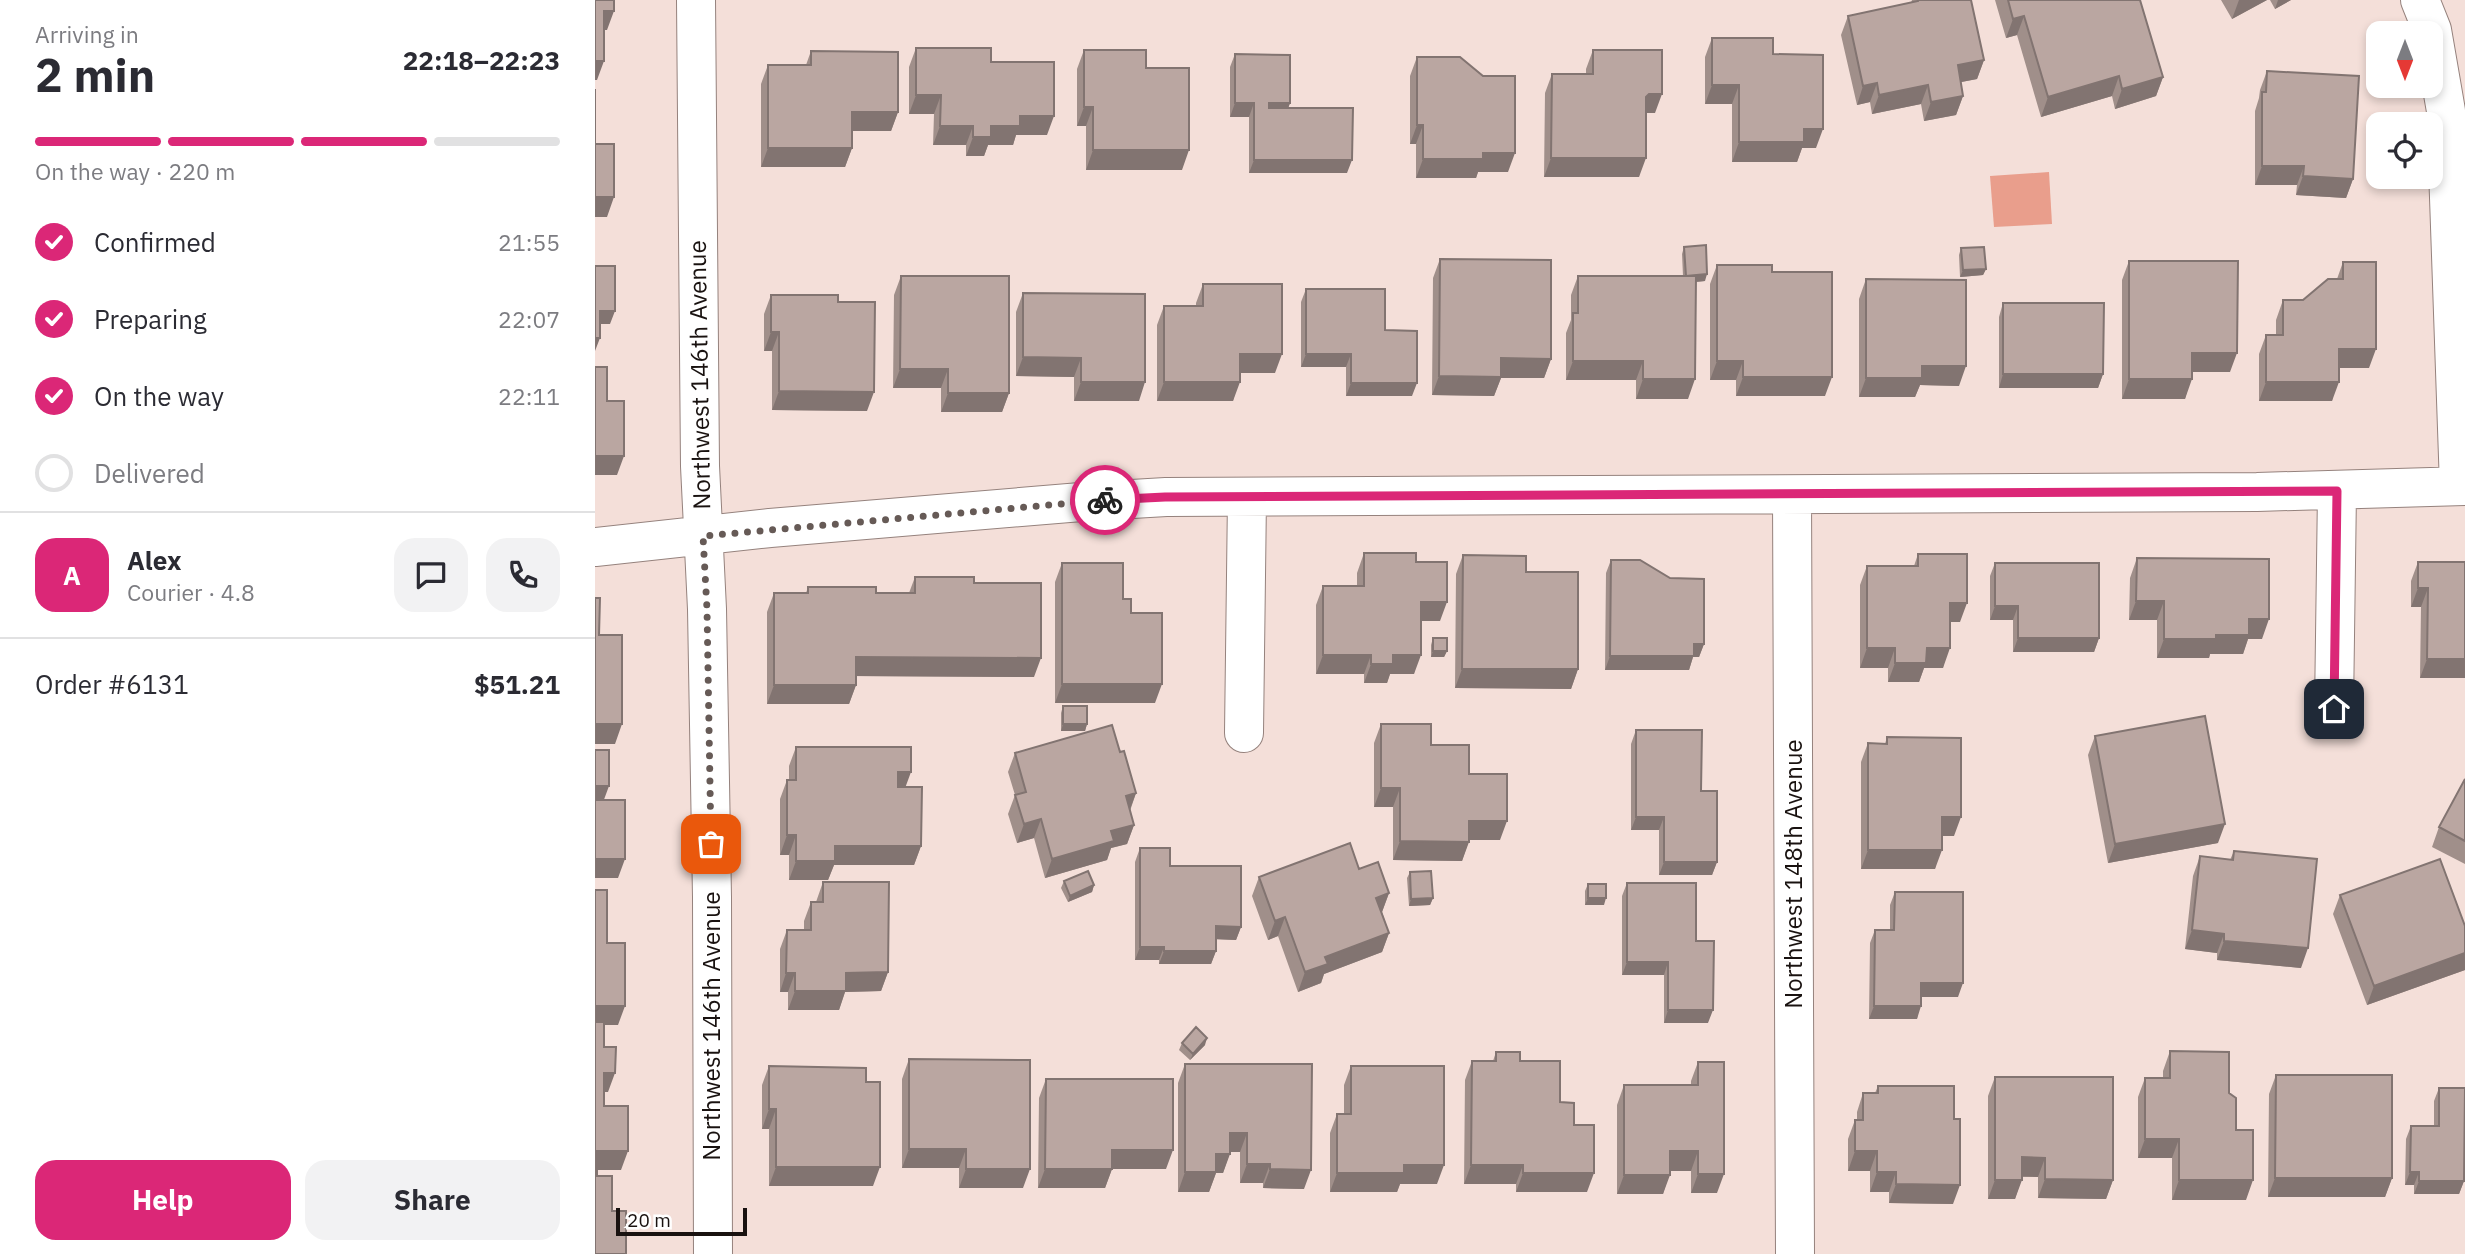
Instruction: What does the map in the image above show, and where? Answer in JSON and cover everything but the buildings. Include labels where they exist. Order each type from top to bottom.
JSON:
[{"type":"street","name":"Northwest 146th Avenue","points":[[696,0],[699,425],[707,609],[711,869],[713,1254]]},
{"type":"street","points":[[595,547],[1081,502],[1165,497],[2337,491],[2462,486],[2446,111],[2433,30],[2420,0]]},
{"type":"street","points":[[2334,709],[2337,491]]},
{"type":"street","name":"Northwest 148th Avenue","points":[[1792,495],[1795,1254]]},
{"type":"street","points":[[1244,733],[1247,497]]},
{"type":"shaded area","points":[[2049,172],[2052,224],[1994,227],[1990,176]]},
{"type":"way so far","points":[[711,844],[707,609],[703,536],[1105,500]]},
{"type":"route","points":[[1105,500],[1165,497],[2337,491],[2334,709]]}]
